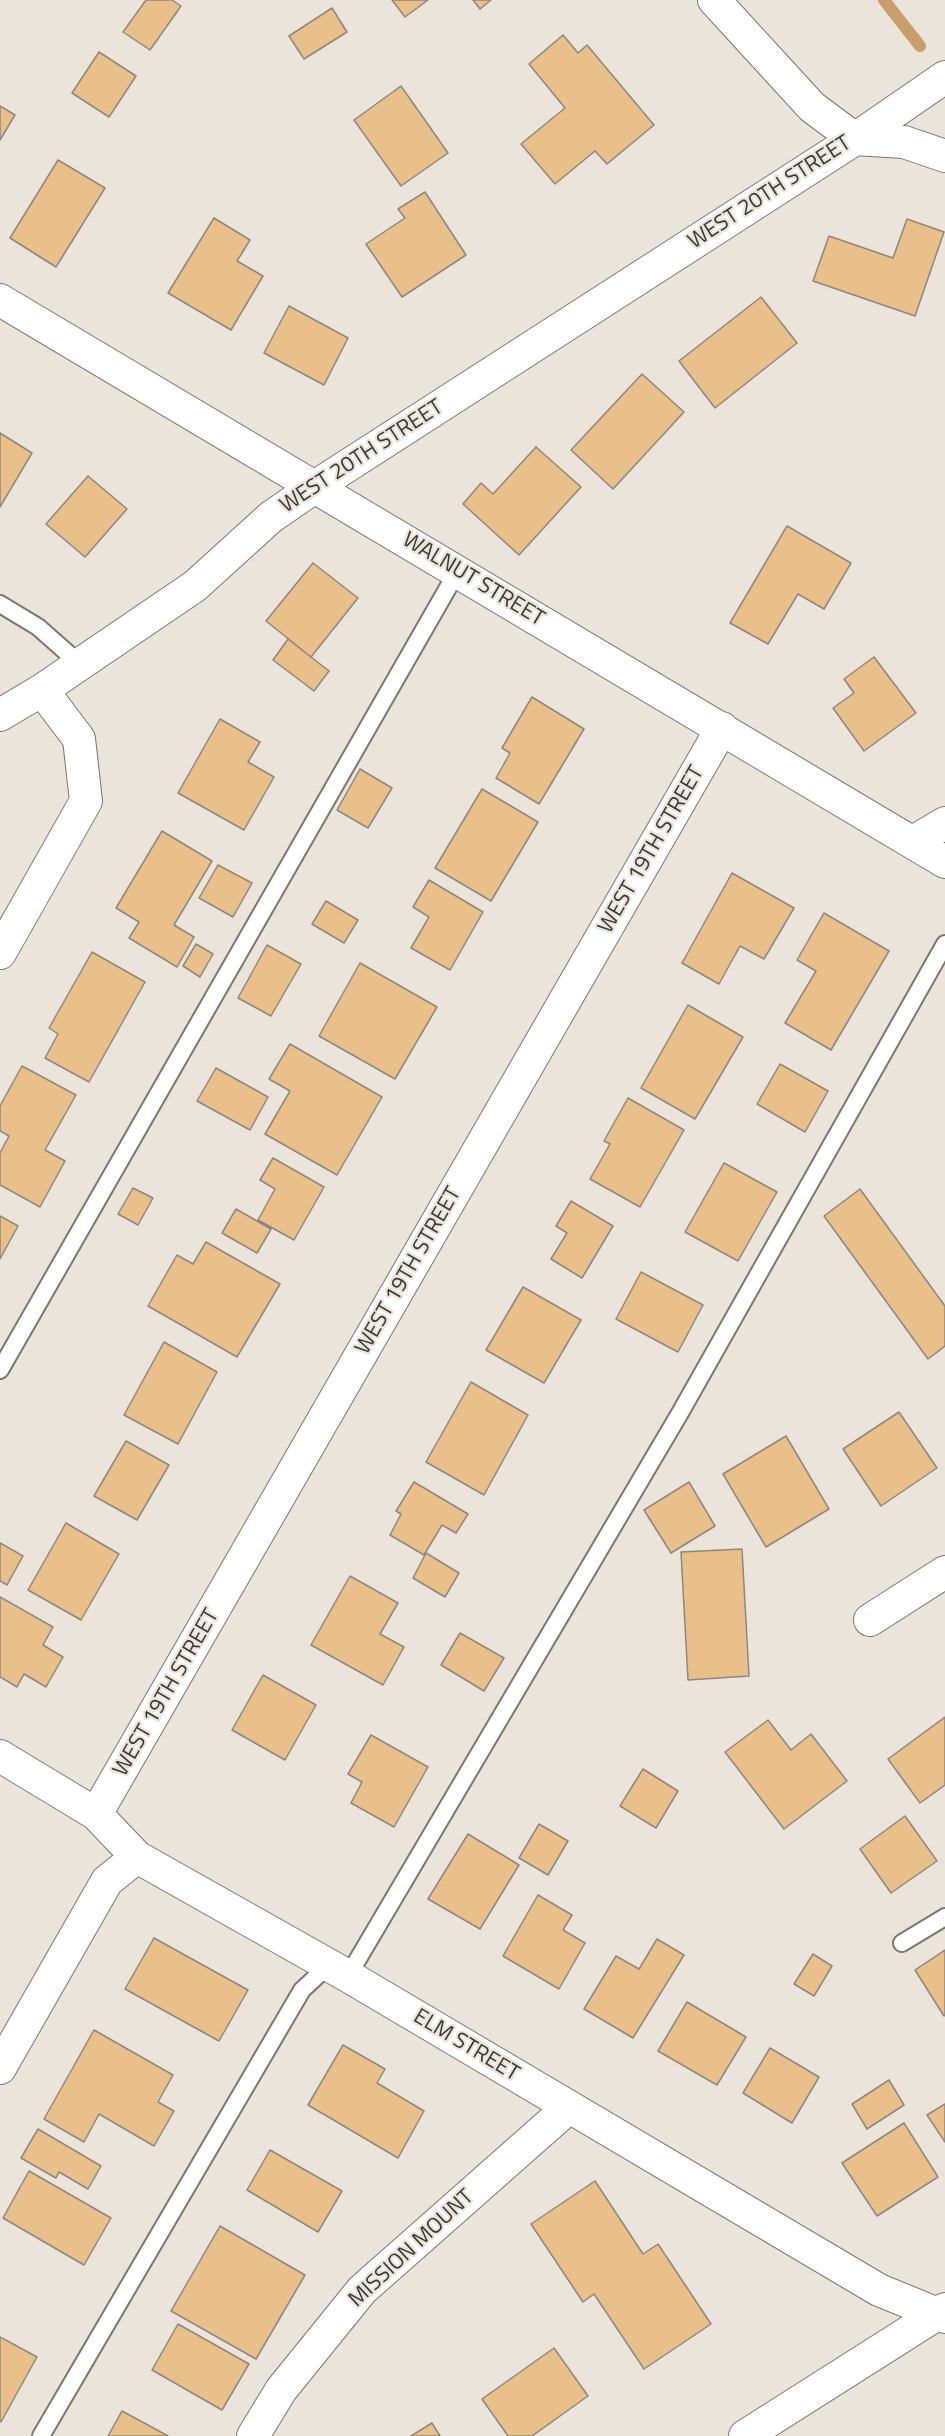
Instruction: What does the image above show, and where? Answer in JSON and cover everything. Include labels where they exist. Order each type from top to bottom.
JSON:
[{"type":"street","points":[[714,0],[812,107],[855,139],[904,142],[945,156]]},
{"type":"street","name":"WEST 20TH STREET","points":[[0,714],[81,665],[195,586],[271,517],[316,486],[855,139],[945,77]]},
{"type":"street","name":"WALNUT STREET","points":[[0,300],[945,862]]},
{"type":"street","points":[[0,954],[86,801],[79,739],[42,690]]},
{"type":"street","name":"WEST 19TH STREET","points":[[96,1814],[722,729]]},
{"type":"street","points":[[913,842],[945,823]]},
{"type":"street","points":[[870,1620],[945,1572]]},
{"type":"street","name":"ELM STREET","points":[[0,1756],[96,1814],[136,1857],[339,1970],[568,2108],[879,2290],[942,2313]]},
{"type":"street","points":[[0,2068],[107,1881],[136,1857]]},
{"type":"street","name":"MISSION MOUNT","points":[[253,2436],[281,2390],[362,2290],[568,2108]]},
{"type":"street","points":[[745,2436],[942,2313]]},
{"type":"lane","points":[[0,1370],[458,572]]},
{"type":"lane","points":[[0,604],[38,627],[81,665]]},
{"type":"lane","points":[[40,2436],[302,1990],[339,1970],[680,1413],[945,944]]},
{"type":"lane","points":[[902,1943],[945,1917]]},
{"type":"building","points":[[146,0],[172,0],[181,6],[150,50],[123,32]]},
{"type":"building","points":[[392,0],[428,0],[405,17]]},
{"type":"building","points":[[473,0],[491,0],[480,9]]},
{"type":"building","points":[[332,8],[347,32],[304,59],[289,36]]},
{"type":"building","points":[[563,35],[578,53],[587,45],[654,125],[607,164],[595,151],[555,184],[521,144],[565,108],[529,64]]},
{"type":"building","points":[[99,52],[136,76],[109,117],[72,93]]},
{"type":"building","points":[[401,86],[448,153],[401,186],[354,120]]},
{"type":"building","points":[[0,106],[15,115],[0,140]]},
{"type":"building","points":[[58,160],[105,188],[56,267],[10,238]]},
{"type":"building","points":[[425,192],[466,255],[402,297],[366,244],[405,218],[398,209]]},
{"type":"building","points":[[214,218],[250,240],[237,261],[263,276],[231,330],[168,293]]},
{"type":"building","points":[[907,219],[944,232],[915,316],[813,281],[829,236],[893,258]]},
{"type":"building","points":[[761,297],[797,343],[715,408],[679,361]]},
{"type":"building","points":[[289,306],[348,338],[324,385],[264,353]]},
{"type":"building","points":[[642,374],[684,412],[613,489],[571,450]]},
{"type":"building","points":[[0,433],[32,453],[0,507]]},
{"type":"building","points":[[536,447],[581,487],[519,555],[463,504],[481,483],[493,494]]},
{"type":"building","points":[[88,476],[127,509],[85,557],[46,524]]},
{"type":"building","points":[[787,526],[851,563],[824,609],[798,594],[768,644],[730,623]]},
{"type":"building","points":[[313,563],[358,598],[311,657],[266,621]]},
{"type":"building","points":[[288,639],[329,671],[314,691],[273,660]]},
{"type":"building","points":[[874,657],[916,713],[864,751],[833,708],[854,693],[844,679]]},
{"type":"building","points":[[532,697],[584,729],[539,804],[496,778],[510,753],[502,748]]},
{"type":"building","points":[[220,719],[260,742],[248,762],[274,777],[244,830],[178,793]]},
{"type":"building","points":[[360,769],[392,788],[368,828],[337,810]]},
{"type":"building","points":[[482,789],[538,822],[491,901],[435,868]]},
{"type":"building","points":[[162,831],[212,861],[174,925],[194,937],[177,967],[129,938],[139,922],[116,908]]},
{"type":"building","points":[[218,865],[252,883],[233,917],[199,898]]},
{"type":"building","points":[[732,873],[794,908],[764,959],[740,946],[719,984],[682,963]]},
{"type":"building","points":[[429,880],[483,912],[450,970],[411,948],[429,917],[413,907]]},
{"type":"building","points":[[326,901],[358,920],[344,943],[312,924]]},
{"type":"building","points":[[824,913],[889,951],[831,1050],[785,1023],[816,971],[797,960]]},
{"type":"building","points":[[196,944],[213,954],[200,977],[183,966]]},
{"type":"building","points":[[267,945],[301,964],[271,1016],[238,998]]},
{"type":"building","points":[[92,952],[145,982],[89,1082],[45,1058],[58,1034],[49,1028]]},
{"type":"building","points":[[360,963],[437,1007],[395,1079],[319,1036]]},
{"type":"building","points":[[688,1005],[743,1037],[695,1119],[641,1088]]},
{"type":"building","points":[[290,1044],[382,1097],[337,1175],[265,1134],[290,1091],[269,1079]]},
{"type":"building","points":[[780,1064],[828,1091],[805,1132],[757,1104]]},
{"type":"building","points":[[22,1066],[76,1095],[45,1150],[65,1161],[40,1207],[0,1185],[0,1153],[9,1136],[0,1131],[0,1106]]},
{"type":"building","points":[[216,1068],[268,1097],[250,1130],[197,1101]]},
{"type":"building","points":[[628,1098],[684,1130],[640,1207],[590,1179],[610,1144],[604,1141]]},
{"type":"building","points":[[273,1158],[324,1187],[294,1240],[258,1220],[275,1189],[260,1180]]},
{"type":"building","points":[[724,1163],[777,1192],[738,1261],[685,1232]]},
{"type":"building","points":[[133,1188],[153,1198],[138,1225],[118,1214]]},
{"type":"building","points":[[860,1189],[945,1306],[945,1346],[928,1359],[824,1216]]},
{"type":"building","points":[[571,1201],[613,1226],[582,1278],[551,1259],[567,1233],[556,1226]]},
{"type":"building","points":[[236,1209],[271,1229],[257,1253],[222,1233]]},
{"type":"building","points":[[0,1216],[18,1226],[0,1259]]},
{"type":"building","points":[[206,1242],[280,1284],[237,1357],[148,1306],[177,1255],[193,1264]]},
{"type":"building","points":[[641,1272],[703,1305],[678,1352],[616,1319]]},
{"type":"building","points":[[523,1287],[581,1320],[544,1383],[486,1350]]},
{"type":"building","points":[[164,1342],[217,1372],[178,1444],[124,1415]]},
{"type":"building","points":[[471,1382],[528,1415],[484,1495],[426,1462]]},
{"type":"building","points":[[899,1412],[937,1468],[881,1506],[843,1449]]},
{"type":"building","points":[[786,1436],[829,1509],[766,1547],[723,1474]]},
{"type":"building","points":[[126,1441],[169,1465],[137,1520],[94,1496]]},
{"type":"building","points":[[414,1482],[468,1514],[456,1533],[442,1525],[424,1555],[390,1535],[401,1514],[396,1511]]},
{"type":"building","points":[[689,1482],[715,1526],[671,1553],[644,1510]]},
{"type":"building","points":[[66,1523],[119,1554],[81,1620],[28,1590]]},
{"type":"building","points":[[0,1543],[23,1556],[7,1585],[0,1581]]},
{"type":"building","points":[[742,1549],[749,1676],[688,1680],[681,1552]]},
{"type":"building","points":[[426,1553],[459,1573],[445,1597],[413,1578]]},
{"type":"building","points":[[350,1576],[398,1603],[380,1634],[404,1647],[383,1685],[311,1645]]},
{"type":"building","points":[[0,1597],[53,1627],[43,1645],[63,1657],[46,1687],[24,1674],[17,1687],[0,1677]]},
{"type":"building","points":[[460,1633],[504,1658],[484,1691],[441,1665]]},
{"type":"building","points":[[263,1675],[316,1705],[285,1760],[232,1730]]},
{"type":"building","points":[[945,1717],[945,1785],[920,1803],[888,1759]]},
{"type":"building","points":[[768,1720],[791,1750],[811,1734],[847,1781],[784,1829],[725,1752]]},
{"type":"building","points":[[371,1735],[428,1767],[394,1827],[351,1803],[362,1782],[348,1774]]},
{"type":"building","points":[[643,1769],[678,1791],[656,1828],[620,1806]]},
{"type":"building","points":[[905,1816],[937,1861],[891,1893],[860,1849]]},
{"type":"building","points":[[539,1824],[568,1841],[548,1875],[519,1858]]},
{"type":"building","points":[[468,1834],[519,1865],[480,1929],[428,1899]]},
{"type":"building","points":[[538,1895],[572,1915],[563,1930],[585,1943],[559,1989],[503,1956]]},
{"type":"building","points":[[154,1938],[248,1990],[219,2041],[125,1989]]},
{"type":"building","points":[[657,1939],[684,1955],[633,2038],[584,2009],[616,1956],[639,1969]]},
{"type":"building","points":[[945,1950],[945,2015],[944,2016],[915,1970]]},
{"type":"building","points":[[813,1954],[832,1966],[814,1996],[794,1984]]},
{"type":"building","points":[[687,2002],[746,2037],[717,2085],[658,2051]]},
{"type":"building","points":[[94,2030],[173,2075],[158,2102],[174,2111],[154,2146],[99,2114],[84,2142],[44,2119]]},
{"type":"building","points":[[343,2045],[385,2069],[377,2083],[424,2111],[398,2158],[308,2105]]},
{"type":"building","points":[[770,2048],[819,2077],[792,2123],[743,2093]]},
{"type":"building","points":[[889,2080],[904,2105],[867,2129],[852,2104]]},
{"type":"building","points":[[945,2104],[945,2142],[927,2115]]},
{"type":"building","points":[[904,2123],[938,2177],[877,2216],[842,2163]]},
{"type":"building","points":[[38,2129],[101,2166],[88,2189],[59,2172],[56,2178],[21,2158]]},
{"type":"building","points":[[270,2150],[342,2191],[318,2232],[247,2190]]},
{"type":"building","points":[[29,2171],[111,2218],[84,2265],[3,2218]]},
{"type":"building","points":[[595,2181],[643,2254],[658,2244],[711,2324],[644,2369],[594,2294],[583,2302],[531,2224]]},
{"type":"building","points":[[220,2226],[305,2275],[256,2359],[171,2311]]},
{"type":"building","points":[[178,2324],[249,2364],[222,2410],[152,2370]]},
{"type":"building","points":[[0,2337],[37,2357],[1,2422],[0,2421]]},
{"type":"building","points":[[554,2348],[588,2396],[532,2436],[508,2436],[482,2399]]},
{"type":"building","points":[[122,2411],[168,2436],[108,2436]]},
{"type":"building","points":[[432,2423],[440,2436],[411,2436]]},
{"type":"waterway","points":[[884,0],[920,46]]}]
